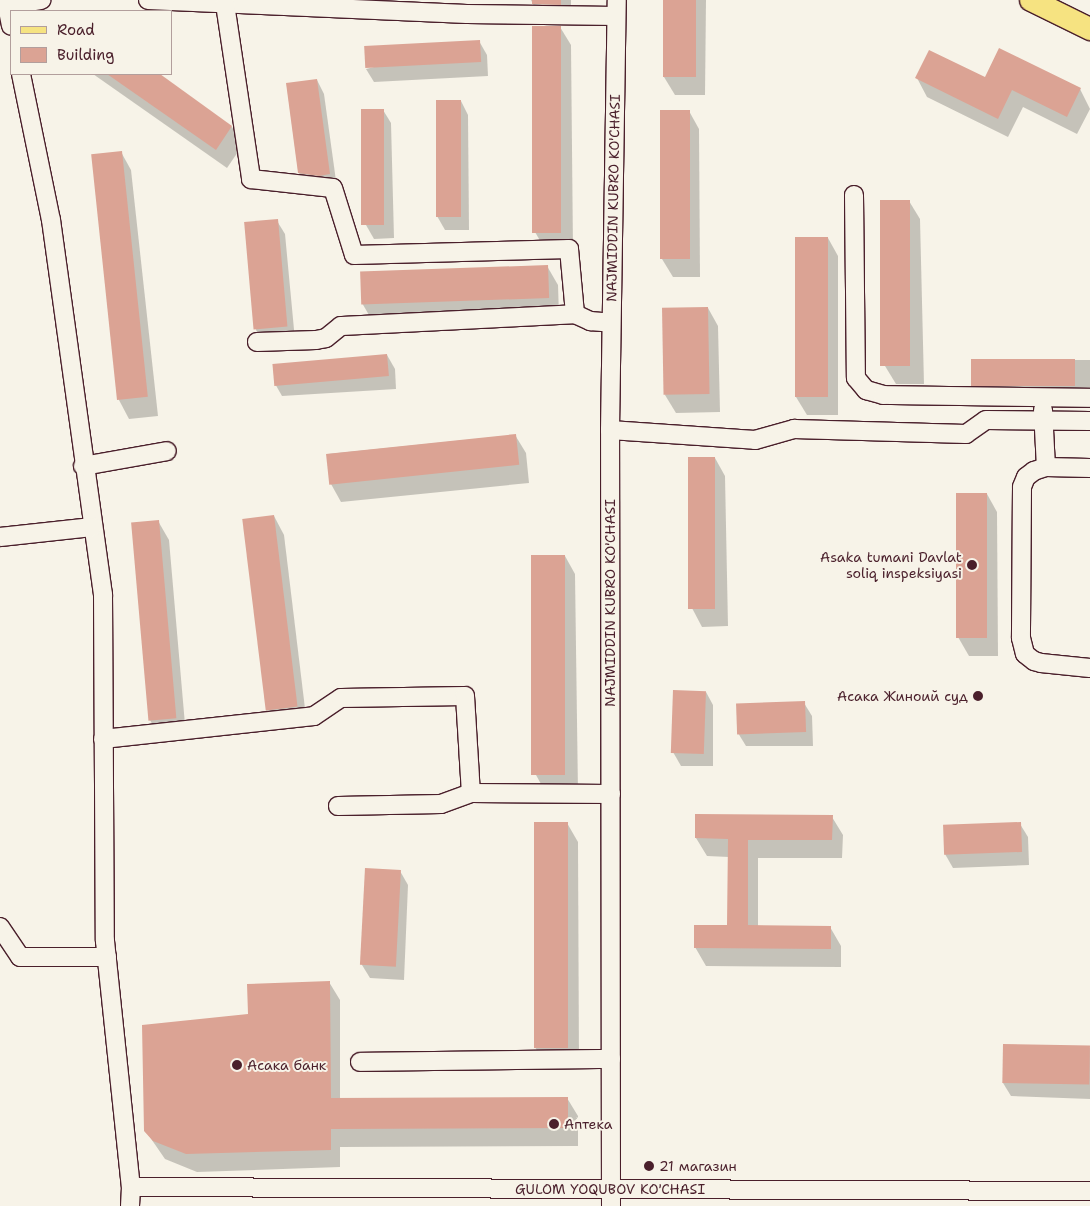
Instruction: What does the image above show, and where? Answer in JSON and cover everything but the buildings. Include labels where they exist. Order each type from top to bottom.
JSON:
[{"type":"main road","points":[[1031,0],[1090,29]]},
{"type":"street","points":[[10,21],[6,3],[41,0]]},
{"type":"street","points":[[148,0],[467,14],[616,8]]},
{"type":"street","points":[[225,4],[250,179],[333,188],[354,255],[568,249],[575,314]]},
{"type":"street","name":"NAJMIDDIN KUBRO KO'CHASI","points":[[612,1198],[610,430],[616,8]]},
{"type":"street","points":[[21,75],[51,220],[83,466],[103,594],[107,957],[131,1187],[130,1206]]},
{"type":"street","points":[[854,195],[856,378],[866,390],[884,395],[1090,398]]},
{"type":"street","points":[[257,342],[316,340],[326,338],[342,326],[575,314],[590,321],[611,324]]},
{"type":"street","points":[[1042,397],[1046,467]]},
{"type":"street","points":[[610,430],[755,440],[794,429],[966,434],[986,420],[1090,421]]},
{"type":"street","points":[[83,466],[167,451]]},
{"type":"street","points":[[1090,468],[1046,467],[1034,471],[1026,477],[1022,487],[1022,645],[1026,654],[1041,664],[1090,668]]},
{"type":"street","points":[[0,537],[92,527]]},
{"type":"street","points":[[104,740],[314,716],[340,698],[465,696],[471,793]]},
{"type":"street","points":[[338,806],[441,804],[471,793],[610,794]]},
{"type":"street","points":[[0,927],[20,957],[107,957]]},
{"type":"street","points":[[360,1062],[611,1059]]},
{"type":"street","name":"GULOM YOQUBOV KO'CHASI","points":[[131,1187],[612,1198],[1090,1191]]},
{"type":"place","name":"Asaka tumani Davlat soliq inspeksiyasi","points":[[972,565]]},
{"type":"place","name":"Асака Жиноий суд","points":[[978,696]]},
{"type":"place","name":"Асака банк","points":[[237,1065]]},
{"type":"place","name":"Аптека","points":[[554,1124]]},
{"type":"place","name":"21 магазин","points":[[649,1166]]}]
